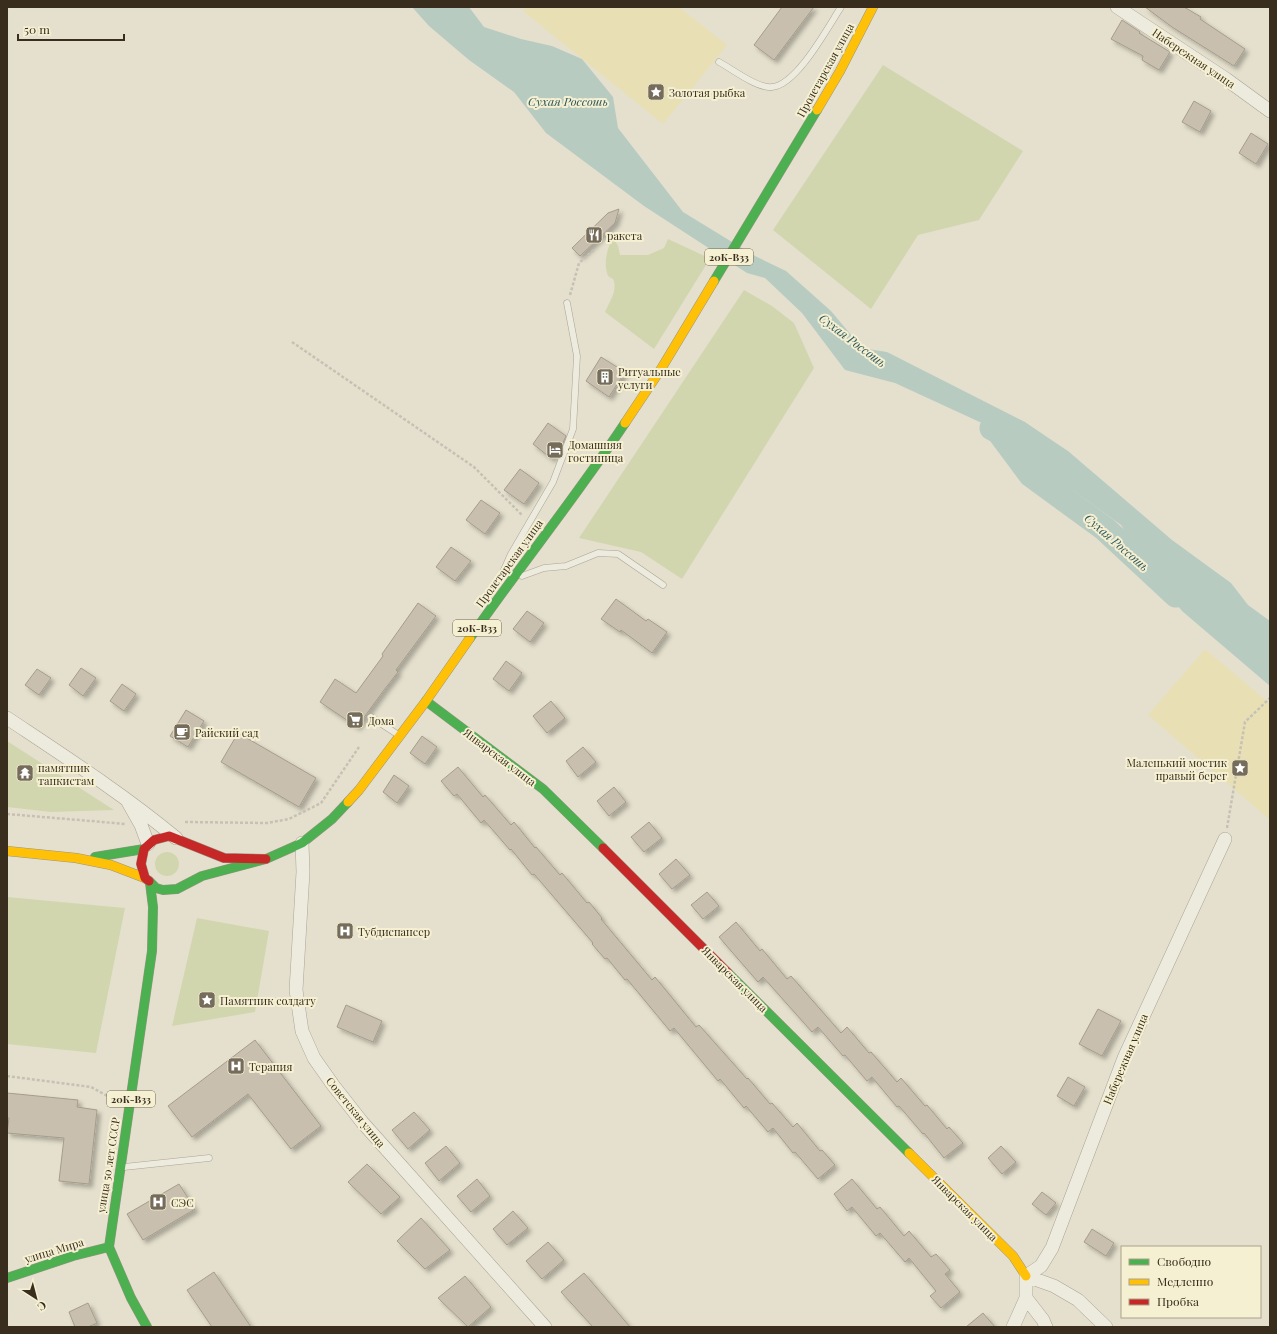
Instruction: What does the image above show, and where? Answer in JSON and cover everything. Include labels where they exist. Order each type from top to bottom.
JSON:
[{"type":"main road","name":"Пролетарская улица","points":[[266,859],[302,844],[332,819],[359,790],[426,702],[479,624],[598,463],[661,369],[840,71],[873,7]]},
{"type":"main road","name":"Январская улица","points":[[426,702],[543,789],[1013,1256],[1026,1276]]},
{"type":"main road","name":"20К-В33","points":[[152,951],[153,907],[147,880],[141,864],[146,847],[154,840],[168,836],[179,839],[224,858],[266,859]]},
{"type":"main road","points":[[179,839],[188,846],[194,859]]},
{"type":"main road","points":[[76,858],[111,855],[146,847]]},
{"type":"main road","points":[[7,851],[76,858],[111,865],[147,880]]},
{"type":"main road","name":"20К-В33","points":[[147,880],[156,888],[163,890],[178,890],[202,876],[266,859]]},
{"type":"main road","points":[[178,890],[193,873]]},
{"type":"main road","name":"20К-В33","points":[[152,951],[161,923]]},
{"type":"main road","name":"улица 50 лет СССР","points":[[109,1247],[152,951]]},
{"type":"main road","points":[[109,1247],[131,1298],[147,1327]]},
{"type":"main road","name":"улица Мира","points":[[7,1278],[73,1256],[109,1247]]},
{"type":"street","name":"Набережная улица","points":[[1117,7],[1226,79],[1270,111]]},
{"type":"street","points":[[7,718],[149,815],[179,839]]},
{"type":"street","points":[[126,799],[141,825],[146,847]]},
{"type":"street","name":"Набережная улица","points":[[1026,1276],[1041,1266],[1052,1248],[1124,1058],[1225,839]]},
{"type":"street","name":"Советская улица","points":[[302,844],[303,872],[296,990],[302,1031],[314,1058],[362,1122],[545,1327]]},
{"type":"street","points":[[1014,1327],[1026,1298],[1026,1276],[1054,1286],[1078,1300],[1106,1327]]},
{"type":"street","points":[[1026,1298],[1043,1320],[1046,1327]]},
{"type":"lane","points":[[720,62],[760,85],[772,87],[788,81],[803,65],[841,7]]},
{"type":"lane","points":[[498,582],[511,554],[553,482],[573,429],[577,356],[568,303]]},
{"type":"lane","points":[[511,580],[544,568],[566,566],[598,553],[618,554],[663,585]]},
{"type":"lane","points":[[479,624],[492,596]]},
{"type":"lane","points":[[371,717],[400,736]]},
{"type":"lane","points":[[121,1168],[209,1158]]},
{"type":"path","points":[[568,303],[579,263],[594,250]]},
{"type":"path","points":[[292,342],[474,467],[529,523]]},
{"type":"path","points":[[1225,839],[1245,722],[1270,699]]},
{"type":"path","points":[[179,822],[267,823],[289,819],[321,803],[359,747]]},
{"type":"path","points":[[7,814],[141,825]]},
{"type":"path","points":[[7,1076],[91,1087],[129,1108]]},
{"type":"green space","points":[[883,65],[1023,151],[979,220],[918,235],[871,309],[773,230]]},
{"type":"green space","points":[[613,237],[618,246],[620,255],[648,255],[664,248],[668,239],[711,259],[654,349],[605,312],[613,296],[615,287],[613,279],[608,276],[606,266],[607,251]]},
{"type":"green space","points":[[744,290],[772,306],[794,323],[814,368],[682,579],[641,552],[579,538]]},
{"type":"green space","points":[[7,741],[114,810],[51,812],[7,807]]},
{"type":"green space","points":[[167,852],[172,853],[178,859],[178,869],[172,875],[167,876],[162,875],[156,869],[155,864],[156,859],[162,853]]},
{"type":"green space","points":[[7,897],[125,908],[96,1053],[7,1044]]},
{"type":"green space","points":[[197,918],[269,931],[255,1012],[172,1026]]},
{"type":"sand","name":"Золотая рыбка","points":[[527,7],[679,7],[727,45],[663,124],[523,11]]},
{"type":"sand","name":"Маленький мостик правый берег","points":[[1205,649],[1270,704],[1270,820],[1148,715]]},
{"type":"water","name":"Сухая Россошь","points":[[412,7],[469,7],[484,27],[521,39],[552,46],[582,59],[613,97],[618,128],[683,212],[755,256],[786,271],[831,311],[862,348],[887,352],[1025,422],[1068,451],[1172,540],[1231,583],[1248,605],[1270,621],[1270,686],[1182,611],[1142,560],[1121,525],[1071,489],[1044,485],[1031,475],[1014,452],[984,424],[895,383],[845,370],[802,313],[765,278],[747,273],[644,206],[546,133],[514,92],[469,60],[429,26]]},
{"type":"building","points":[[782,7],[814,7],[774,60],[754,45]]},
{"type":"building","points":[[1145,7],[1184,7],[1201,17],[1200,19],[1245,49],[1234,66],[1172,27]]},
{"type":"building","points":[[1122,20],[1140,32],[1139,33],[1170,52],[1159,70],[1142,60],[1143,56],[1111,39]]},
{"type":"building","points":[[1194,101],[1211,111],[1200,132],[1182,122]]},
{"type":"building","points":[[1251,133],[1268,144],[1256,164],[1239,153]]},
{"type":"building","name":"ракета","points":[[619,209],[615,223],[580,256],[572,248],[608,213]]},
{"type":"building","name":"Ритуальные услуги","points":[[601,357],[625,372],[609,397],[586,381]]},
{"type":"building","points":[[548,423],[566,436],[562,445],[552,459],[533,444]]},
{"type":"building","points":[[520,469],[539,483],[524,504],[504,490]]},
{"type":"building","points":[[481,500],[500,513],[485,534],[466,520]]},
{"type":"building","points":[[451,547],[471,561],[455,581],[436,567]]},
{"type":"building","points":[[616,599],[646,621],[648,619],[667,632],[652,653],[621,630],[620,632],[601,619]]},
{"type":"building","points":[[418,603],[436,616],[396,670],[398,672],[357,727],[320,702],[335,679],[356,693],[383,656],[382,654]]},
{"type":"building","points":[[527,611],[544,623],[530,642],[513,629]]},
{"type":"building","points":[[506,661],[522,673],[509,691],[493,679]]},
{"type":"building","points":[[81,668],[96,678],[83,696],[69,685]]},
{"type":"building","points":[[37,669],[51,678],[39,695],[25,685]]},
{"type":"building","points":[[122,684],[136,694],[124,711],[110,701]]},
{"type":"building","points":[[551,701],[565,718],[547,733],[533,716]]},
{"type":"building","points":[[186,710],[204,721],[188,747],[170,736]]},
{"type":"building","points":[[238,733],[316,778],[299,807],[221,762]]},
{"type":"building","points":[[422,736],[437,747],[425,764],[410,753]]},
{"type":"building","points":[[583,747],[596,762],[578,777],[566,761]]},
{"type":"building","points":[[458,767],[483,797],[485,795],[511,825],[514,822],[560,875],[562,873],[587,903],[589,902],[602,918],[601,919],[652,980],[655,977],[696,1027],[699,1025],[770,1104],[772,1103],[793,1127],[797,1123],[820,1151],[822,1150],[835,1165],[818,1179],[795,1152],[793,1153],[773,1128],[768,1132],[746,1106],[744,1108],[720,1079],[718,1081],[674,1028],[670,1031],[627,979],[625,980],[607,958],[605,959],[592,944],[593,943],[534,874],[532,875],[511,849],[510,850],[484,820],[481,823],[457,794],[454,796],[441,781]]},
{"type":"building","points":[[394,775],[409,786],[397,803],[383,792]]},
{"type":"building","points":[[614,787],[626,802],[609,816],[597,801]]},
{"type":"building","points":[[649,822],[662,838],[644,852],[631,837]]},
{"type":"building","points":[[676,859],[690,875],[672,889],[659,874]]},
{"type":"building","points":[[707,892],[719,906],[703,919],[691,905]]},
{"type":"building","points":[[736,922],[760,951],[762,949],[787,979],[791,976],[841,1033],[847,1027],[869,1053],[871,1052],[897,1082],[901,1078],[925,1106],[927,1105],[947,1129],[949,1127],[963,1143],[944,1158],[924,1133],[923,1134],[899,1106],[897,1107],[872,1077],[867,1081],[818,1027],[812,1032],[763,977],[758,982],[719,937]]},
{"type":"building","points":[[346,1005],[382,1021],[373,1042],[337,1027]]},
{"type":"building","points":[[1098,1009],[1121,1021],[1102,1056],[1079,1044]]},
{"type":"building","points":[[255,1040],[321,1126],[291,1149],[248,1094],[192,1137],[168,1106]]},
{"type":"building","points":[[1068,1077],[1085,1087],[1074,1106],[1057,1096]]},
{"type":"building","points":[[7,1093],[78,1100],[77,1107],[97,1110],[89,1184],[59,1181],[64,1138],[7,1133],[9,1118],[7,1118]]},
{"type":"building","points":[[414,1112],[430,1130],[408,1149],[392,1130]]},
{"type":"building","points":[[446,1146],[460,1163],[439,1181],[425,1163]]},
{"type":"building","points":[[1001,1146],[1016,1162],[1002,1174],[988,1158]]},
{"type":"building","points":[[367,1164],[400,1197],[381,1214],[348,1182]]},
{"type":"building","points":[[477,1179],[490,1196],[471,1212],[457,1196]]},
{"type":"building","points":[[852,1179],[877,1209],[880,1207],[904,1236],[909,1231],[931,1257],[936,1254],[950,1270],[945,1274],[960,1292],[941,1308],[930,1296],[936,1291],[909,1258],[905,1262],[880,1233],[876,1236],[852,1207],[847,1211],[834,1194]]},
{"type":"building","points":[[179,1184],[195,1209],[143,1240],[127,1214]]},
{"type":"building","points":[[1042,1192],[1056,1203],[1046,1215],[1032,1204]]},
{"type":"building","points":[[513,1211],[528,1228],[507,1245],[493,1229]]},
{"type":"building","points":[[421,1218],[450,1250],[425,1269],[397,1241]]},
{"type":"building","points":[[1092,1229],[1114,1243],[1106,1256],[1084,1242]]},
{"type":"building","points":[[548,1242],[564,1260],[542,1279],[526,1261]]},
{"type":"building","points":[[214,1272],[251,1327],[212,1327],[187,1290]]},
{"type":"building","points":[[584,1273],[630,1327],[593,1327],[561,1292]]},
{"type":"building","points":[[465,1276],[491,1307],[468,1327],[438,1298]]},
{"type":"building","points":[[88,1303],[97,1323],[88,1327],[75,1327],[69,1312]]},
{"type":"building","points":[[983,1313],[995,1327],[966,1327]]},
{"type":"waterway","name":"Сухая Россошь","points":[[992,428],[999,432],[1031,475],[1105,529],[1176,595]]},
{"type":"traffic: fast","points":[[714,281],[817,110]]},
{"type":"traffic: fast","points":[[470,638],[508,584],[587,478],[625,423]]},
{"type":"traffic: fast","points":[[426,701],[543,789],[603,848]]},
{"type":"traffic: fast","points":[[149,881],[156,888],[163,890],[177,889],[202,876],[266,859],[302,843],[332,819],[348,802]]},
{"type":"traffic: fast","points":[[95,857],[144,849]]},
{"type":"traffic: fast","points":[[147,1327],[131,1298],[109,1247],[152,951],[153,907],[150,883]]},
{"type":"traffic: fast","points":[[728,973],[909,1153]]},
{"type":"traffic: fast","points":[[7,1278],[73,1256],[109,1247]]},
{"type":"traffic: slow","points":[[817,110],[840,71],[873,7]]},
{"type":"traffic: slow","points":[[625,423],[661,369],[714,281]]},
{"type":"traffic: slow","points":[[348,802],[359,790],[426,701],[470,638]]},
{"type":"traffic: slow","points":[[7,851],[76,858],[111,865],[145,878]]},
{"type":"traffic: slow","points":[[909,1153],[1013,1256],[1026,1276]]},
{"type":"traffic: jam","points":[[149,881],[145,878],[141,864],[144,849],[154,840],[169,836],[224,858],[266,859]]},
{"type":"traffic: jam","points":[[603,848],[728,973]]},
{"type":"place","name":"Золотая рыбка","points":[[656,92]]},
{"type":"place","name":"ракета","points":[[594,235]]},
{"type":"place","name":"Ритуальные услуги","points":[[605,377]]},
{"type":"place","name":"Домашняя гостиница","points":[[555,450]]},
{"type":"place","name":"Дома","points":[[355,720]]},
{"type":"place","name":"Райский сад","points":[[182,732]]},
{"type":"place","name":"Маленький мостик правый берег","points":[[1240,768]]},
{"type":"place","name":"памятник танкистам","points":[[25,773]]},
{"type":"place","name":"Тубдиспансер","points":[[345,931]]},
{"type":"place","name":"Памятник солдату","points":[[207,1000]]},
{"type":"place","name":"Терапия","points":[[236,1066]]},
{"type":"place","name":"СЭС","points":[[158,1202]]}]
